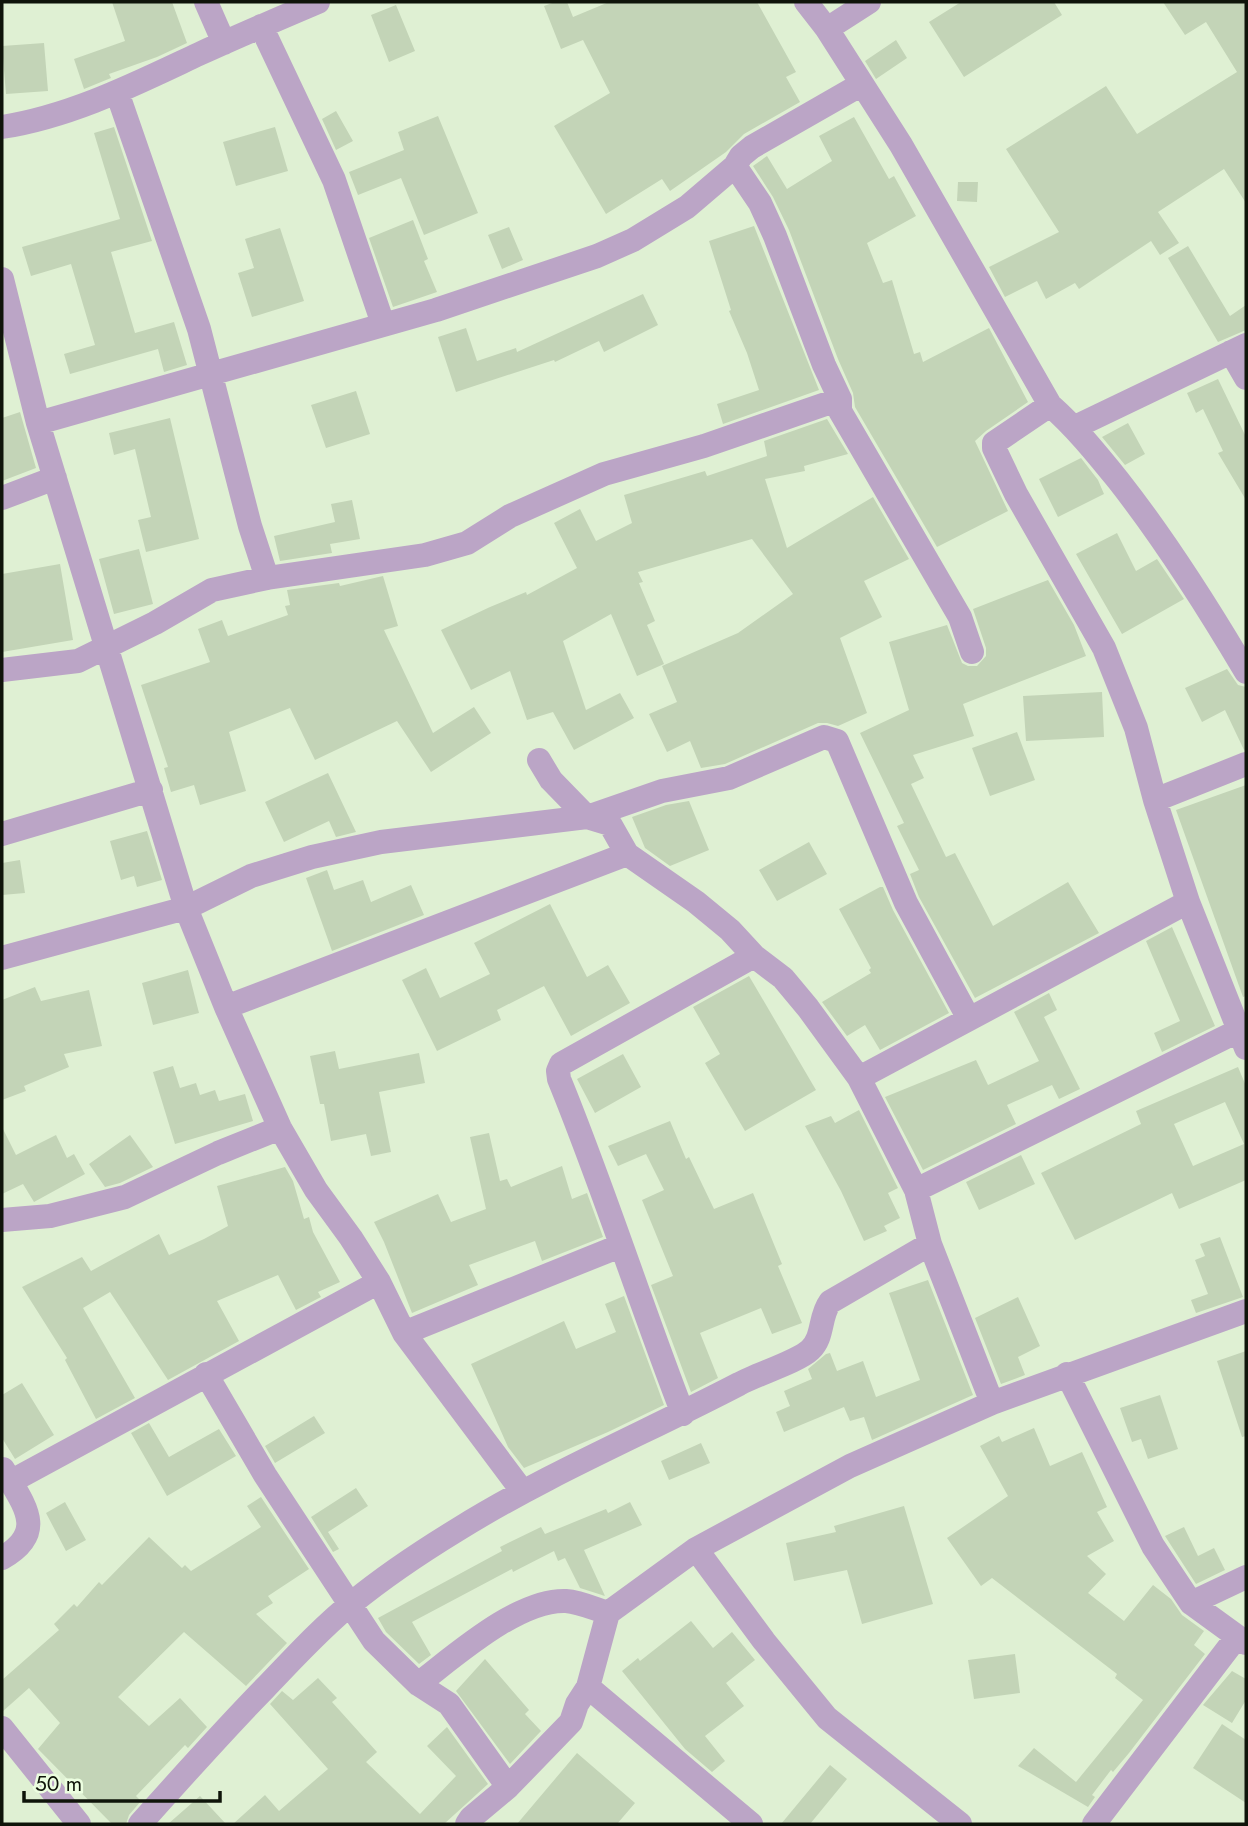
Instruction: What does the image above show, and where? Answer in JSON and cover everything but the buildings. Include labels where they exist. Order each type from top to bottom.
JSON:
[{"type":"street","points":[[206,2],[224,43]]},
{"type":"street","points":[[2,127],[66,112],[117,92],[318,2]]},
{"type":"street","points":[[806,2],[827,29],[901,145],[1050,405],[1075,427],[1160,537],[1211,612],[1246,672]]},
{"type":"street","points":[[827,29],[869,2]]},
{"type":"street","points":[[261,26],[334,180],[383,324]]},
{"type":"street","points":[[38,423],[436,310],[597,256],[633,240],[687,207],[735,166],[741,156],[752,147],[862,84]]},
{"type":"street","points":[[117,92],[199,329],[250,526],[267,578]]},
{"type":"street","points":[[735,166],[760,203],[775,236],[840,399],[840,411],[960,617],[972,652]]},
{"type":"street","points":[[2,279],[7,326],[186,908],[226,1007],[280,1128],[316,1191],[379,1282],[404,1333],[523,1492]]},
{"type":"street","points":[[1075,427],[1239,348],[1246,379]]},
{"type":"street","points":[[2,670],[78,661],[155,623],[212,590],[267,578],[425,555],[467,543],[510,516],[604,474],[704,446],[840,399]]},
{"type":"street","points":[[916,1191],[1244,1035],[1188,902],[1155,800],[1136,728],[1104,648],[1016,494],[993,448],[994,443],[1050,405]]},
{"type":"street","points":[[2,498],[55,478]]},
{"type":"street","points":[[2,958],[186,908],[251,876],[312,856],[381,842],[587,817],[662,791],[729,778],[824,737],[836,741],[906,903],[969,1019]]},
{"type":"street","points":[[539,760],[551,779],[587,817],[610,824],[627,854],[696,902],[730,930],[754,956],[783,978],[859,1078],[916,1191],[930,1244],[992,1403]]},
{"type":"street","points":[[1155,800],[1246,764]]},
{"type":"street","points":[[2,834],[151,790]]},
{"type":"street","points":[[226,1007],[627,854]]},
{"type":"street","points":[[859,1078],[1188,902]]},
{"type":"street","points":[[683,1413],[558,1071],[561,1064],[754,956]]},
{"type":"street","points":[[2,1220],[50,1216],[125,1197],[218,1153],[280,1128]]},
{"type":"street","points":[[140,1824],[287,1665],[351,1604],[456,1530],[523,1492],[809,1351],[816,1344],[824,1310],[830,1302],[930,1244]]},
{"type":"street","points":[[404,1333],[620,1246]]},
{"type":"street","points":[[2,1558],[22,1544],[29,1531],[30,1521],[6,1475],[206,1374],[379,1282]]},
{"type":"street","points":[[467,1824],[508,1787],[571,1722],[577,1704],[588,1687],[608,1613],[696,1549],[850,1466],[992,1403],[1246,1311]]},
{"type":"street","points":[[206,1374],[294,1520],[374,1642],[418,1685],[449,1704],[508,1787]]},
{"type":"street","points":[[1067,1374],[1153,1546],[1191,1603],[1241,1640],[1094,1824]]},
{"type":"street","points":[[696,1549],[764,1642],[827,1718],[959,1824]]},
{"type":"street","points":[[1191,1603],[1246,1577]]},
{"type":"street","points":[[418,1685],[472,1643],[526,1609],[543,1602],[569,1601],[608,1613]]},
{"type":"street","points":[[588,1687],[751,1824]]},
{"type":"street","points":[[2,1728],[79,1824]]}]
